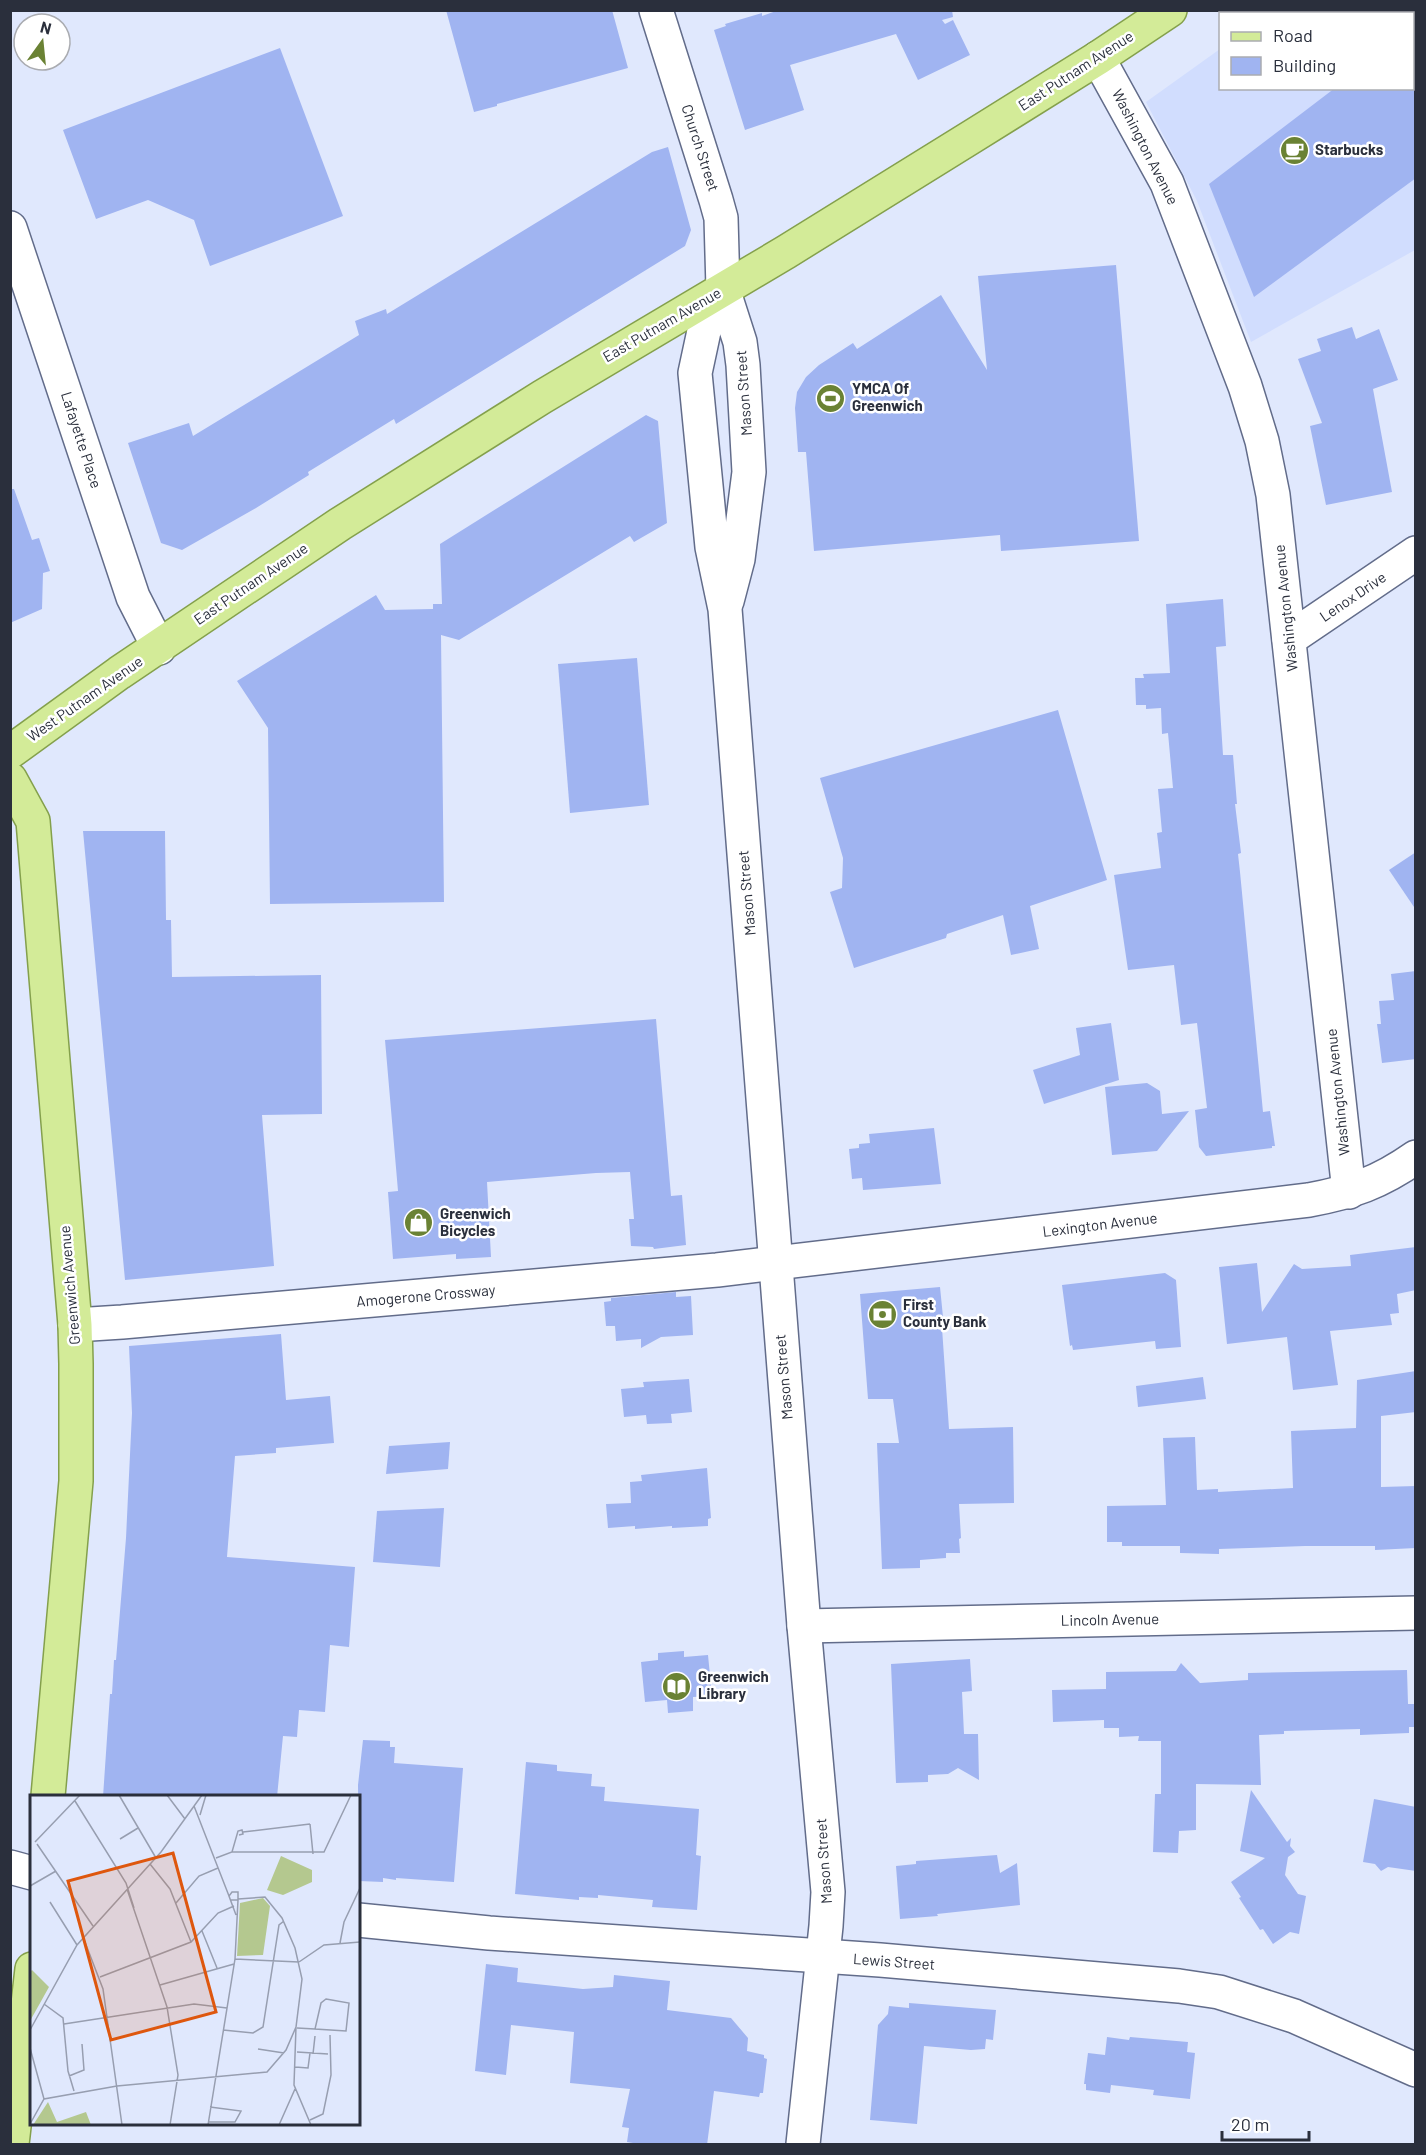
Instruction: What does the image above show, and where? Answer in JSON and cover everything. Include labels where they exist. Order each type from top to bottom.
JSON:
[{"type":"main road","name":"East Putnam Avenue","points":[[159,648],[219,604],[340,524],[561,385],[723,289],[1098,58],[1170,10]]},
{"type":"main road","name":"West Putnam Avenue","points":[[10,752],[119,673],[159,648]]},
{"type":"main road","name":"Greenwich Avenue","points":[[10,779],[33,820],[75,1325],[76,1481],[48,1795]]},
{"type":"main road","points":[[12,2145],[30,1987]]},
{"type":"street","name":"Church Street","points":[[656,10],[719,209],[723,289]]},
{"type":"street","name":"Washington Avenue","points":[[1098,58],[1167,183],[1245,386],[1262,441],[1273,495],[1349,1192]]},
{"type":"street","name":"Lafayette Place","points":[[10,228],[133,597],[159,648]]},
{"type":"street","name":"Mason Street","points":[[723,289],[704,331],[695,373],[712,547],[725,609],[804,1626],[828,1892],[803,2145]]},
{"type":"street","name":"Mason Street","points":[[723,289],[740,342],[749,472],[738,559],[725,609]]},
{"type":"street","name":"Lenox Drive","points":[[1289,639],[1416,553]]},
{"type":"street","name":"Lexington Avenue","points":[[776,1263],[1309,1200],[1349,1192],[1382,1179],[1416,1157]]},
{"type":"street","name":"Amogerone Crossway","points":[[75,1325],[564,1285],[776,1263]]},
{"type":"street","name":"Lincoln Avenue","points":[[804,1626],[1416,1613]]},
{"type":"street","points":[[10,1867],[30,1873]]},
{"type":"street","name":"Lewis Street","points":[[360,1920],[512,1935],[1179,1986],[1219,1992],[1294,2016],[1416,2070]]},
{"type":"shaded area","points":[[1275,10],[1415,11],[1415,250],[1251,342],[1197,201],[1146,102],[1219,50],[1219,90],[1414,90],[1414,12],[1272,12]]},
{"type":"building","points":[[446,10],[612,10],[628,68],[474,112]]},
{"type":"building","points":[[779,10],[952,10],[953,17],[942,20],[945,24],[953,20],[970,55],[918,80],[896,34],[790,65],[804,110],[745,130],[714,30],[726,26],[725,24]]},
{"type":"building","points":[[280,48],[343,216],[210,266],[194,220],[148,200],[96,219],[63,130]]},
{"type":"building","points":[[1416,88],[1416,178],[1254,297],[1209,184],[1332,90],[1414,90]]},
{"type":"building","points":[[668,147],[691,230],[685,246],[396,424],[394,419],[308,472],[309,475],[256,508],[182,550],[161,543],[128,443],[189,423],[193,436],[359,335],[355,321],[386,309],[387,314],[652,152]]},
{"type":"building","points":[[1116,265],[1139,541],[1001,551],[1000,535],[814,551],[806,452],[798,452],[795,408],[797,392],[806,377],[819,365],[853,343],[857,349],[941,295],[987,370],[978,276]]},
{"type":"building","points":[[1352,327],[1356,339],[1379,329],[1398,380],[1373,389],[1392,492],[1326,505],[1310,426],[1322,423],[1298,359],[1321,351],[1317,339]]},
{"type":"building","points":[[646,415],[658,421],[667,523],[634,542],[630,536],[459,640],[441,635],[444,902],[270,904],[268,728],[237,681],[376,595],[385,610],[433,609],[433,604],[442,604],[440,544]]},
{"type":"building","points":[[10,489],[14,489],[32,540],[39,538],[50,571],[43,573],[42,609],[10,623]]},
{"type":"building","points":[[1223,599],[1226,646],[1216,647],[1223,755],[1233,755],[1237,804],[1235,804],[1241,853],[1238,854],[1263,1112],[1270,1111],[1275,1146],[1206,1156],[1199,1147],[1195,1110],[1207,1108],[1197,1023],[1181,1025],[1174,965],[1128,970],[1114,875],[1161,868],[1157,833],[1162,832],[1158,789],[1173,788],[1168,733],[1162,734],[1161,708],[1146,709],[1146,705],[1136,705],[1135,678],[1144,678],[1143,674],[1170,673],[1166,604]]},
{"type":"building","points":[[637,658],[649,805],[570,813],[558,664]]},
{"type":"building","points":[[1058,710],[1107,880],[1030,906],[1039,949],[1011,955],[1003,915],[947,934],[946,938],[854,968],[830,892],[842,888],[843,858],[820,778]]},
{"type":"building","points":[[83,831],[165,831],[166,920],[171,920],[172,977],[321,975],[322,1114],[262,1115],[274,1266],[125,1280]]},
{"type":"building","points":[[1416,852],[1416,910],[1389,870]]},
{"type":"building","points":[[1416,971],[1416,1059],[1382,1063],[1377,1024],[1381,1024],[1379,1001],[1394,1000],[1391,974]]},
{"type":"building","points":[[656,1019],[671,1196],[682,1195],[686,1245],[654,1249],[653,1247],[631,1246],[629,1219],[634,1219],[630,1172],[596,1173],[487,1182],[491,1257],[456,1259],[456,1254],[393,1259],[388,1192],[398,1191],[385,1040]]},
{"type":"building","points":[[1111,1023],[1119,1080],[1044,1104],[1033,1070],[1080,1055],[1076,1028]]},
{"type":"building","points":[[1147,1083],[1160,1091],[1162,1114],[1189,1111],[1157,1151],[1112,1155],[1105,1087]]},
{"type":"building","points":[[934,1128],[941,1184],[863,1190],[862,1178],[852,1179],[849,1149],[859,1148],[859,1144],[870,1143],[869,1134]]},
{"type":"building","points":[[1416,1247],[1416,1290],[1397,1294],[1399,1313],[1390,1314],[1392,1325],[1330,1331],[1338,1385],[1293,1390],[1287,1337],[1227,1344],[1219,1267],[1257,1263],[1262,1312],[1294,1264],[1302,1269],[1351,1266],[1350,1255]]},
{"type":"building","points":[[1165,1273],[1176,1280],[1181,1347],[1156,1349],[1155,1341],[1073,1350],[1072,1345],[1070,1346],[1062,1285]]},
{"type":"building","points":[[940,1287],[949,1429],[1013,1427],[1014,1503],[959,1504],[960,1553],[946,1553],[946,1558],[920,1560],[920,1568],[882,1569],[877,1443],[899,1443],[893,1399],[868,1399],[860,1294]]},
{"type":"building","points":[[676,1292],[676,1297],[691,1296],[693,1335],[661,1337],[641,1348],[641,1339],[616,1341],[615,1326],[606,1326],[604,1302],[611,1301],[611,1298]]},
{"type":"building","points":[[281,1334],[286,1400],[330,1396],[334,1443],[276,1448],[276,1453],[235,1456],[227,1557],[355,1567],[349,1647],[330,1645],[325,1712],[299,1710],[297,1737],[283,1736],[277,1795],[103,1795],[110,1694],[112,1694],[114,1660],[116,1660],[126,1538],[132,1413],[129,1346]]},
{"type":"building","points":[[1416,1371],[1416,1412],[1381,1416],[1381,1487],[1416,1486],[1416,1548],[1375,1550],[1375,1546],[1305,1546],[1219,1549],[1219,1554],[1180,1553],[1180,1546],[1122,1546],[1122,1542],[1107,1542],[1107,1506],[1166,1505],[1163,1438],[1195,1437],[1197,1490],[1218,1489],[1218,1492],[1293,1488],[1291,1431],[1356,1428],[1357,1380]]},
{"type":"building","points":[[1203,1377],[1206,1399],[1138,1407],[1136,1386]]},
{"type":"building","points":[[689,1379],[692,1412],[671,1414],[672,1423],[647,1424],[646,1415],[624,1417],[621,1389],[644,1387],[643,1382]]},
{"type":"building","points":[[450,1442],[448,1469],[386,1474],[389,1446]]},
{"type":"building","points":[[707,1468],[711,1518],[708,1519],[708,1526],[608,1528],[606,1504],[631,1503],[630,1482],[642,1481],[641,1475]]},
{"type":"building","points":[[444,1508],[440,1567],[373,1562],[377,1511]]},
{"type":"building","points":[[684,1651],[684,1657],[708,1655],[712,1696],[693,1697],[693,1711],[668,1713],[667,1700],[645,1702],[641,1662],[658,1660],[658,1653]]},
{"type":"building","points":[[970,1659],[972,1691],[962,1692],[964,1734],[978,1734],[979,1780],[958,1768],[948,1774],[928,1775],[928,1782],[896,1783],[891,1664]]},
{"type":"building","points":[[1181,1663],[1200,1683],[1248,1680],[1248,1673],[1407,1670],[1408,1704],[1416,1704],[1416,1727],[1409,1727],[1409,1733],[1360,1735],[1360,1729],[1284,1731],[1284,1734],[1259,1735],[1261,1785],[1196,1784],[1196,1830],[1179,1831],[1178,1853],[1153,1852],[1155,1794],[1161,1794],[1161,1741],[1138,1741],[1139,1736],[1119,1737],[1119,1728],[1104,1728],[1104,1720],[1053,1722],[1052,1690],[1106,1689],[1106,1672],[1176,1671]]},
{"type":"building","points":[[363,1740],[390,1741],[390,1747],[395,1747],[394,1763],[463,1768],[454,1882],[396,1878],[396,1880],[383,1878],[383,1882],[360,1881],[358,1785]]},
{"type":"building","points":[[526,1762],[557,1765],[557,1771],[592,1774],[591,1786],[605,1787],[604,1801],[699,1809],[696,1855],[701,1856],[697,1910],[652,1907],[653,1900],[598,1895],[598,1898],[579,1897],[579,1900],[515,1894]]},
{"type":"building","points":[[1251,1790],[1287,1842],[1291,1838],[1290,1846],[1295,1852],[1288,1857],[1285,1875],[1298,1894],[1306,1896],[1299,1934],[1290,1932],[1273,1944],[1263,1929],[1260,1930],[1231,1882],[1265,1858],[1240,1851]]},
{"type":"building","points":[[1374,1799],[1416,1807],[1416,1871],[1388,1867],[1381,1871],[1375,1864],[1363,1862]]},
{"type":"building","points":[[997,1855],[1000,1873],[1017,1863],[1020,1905],[900,1919],[896,1866],[916,1864],[916,1861]]},
{"type":"building","points":[[486,1964],[518,1968],[517,1982],[583,1989],[613,1987],[614,1975],[670,1981],[667,2010],[731,2018],[748,2038],[747,2051],[764,2055],[767,2059],[763,2093],[760,2093],[759,2097],[714,2091],[707,2145],[645,2145],[627,2142],[629,2128],[622,2127],[630,2089],[570,2083],[574,2032],[511,2025],[506,2075],[475,2071]]},
{"type":"building","points":[[909,2003],[996,2010],[993,2040],[986,2039],[985,2049],[924,2046],[917,2124],[870,2120],[878,2025],[888,2014],[889,2006],[909,2008]]},
{"type":"building","points":[[1107,2037],[1188,2042],[1187,2052],[1195,2053],[1190,2099],[1153,2095],[1154,2090],[1111,2085],[1110,2093],[1086,2090],[1086,2084],[1084,2084],[1088,2053],[1105,2055]]},
{"type":"place","name":"Starbucks","points":[[1294,150]]},
{"type":"place","name":"YMCA Of Greenwich","points":[[831,398]]},
{"type":"place","name":"Greenwich Bicycles","points":[[419,1223]]},
{"type":"place","name":"First County Bank","points":[[882,1314]]},
{"type":"place","name":"Greenwich Library","points":[[677,1686]]}]
